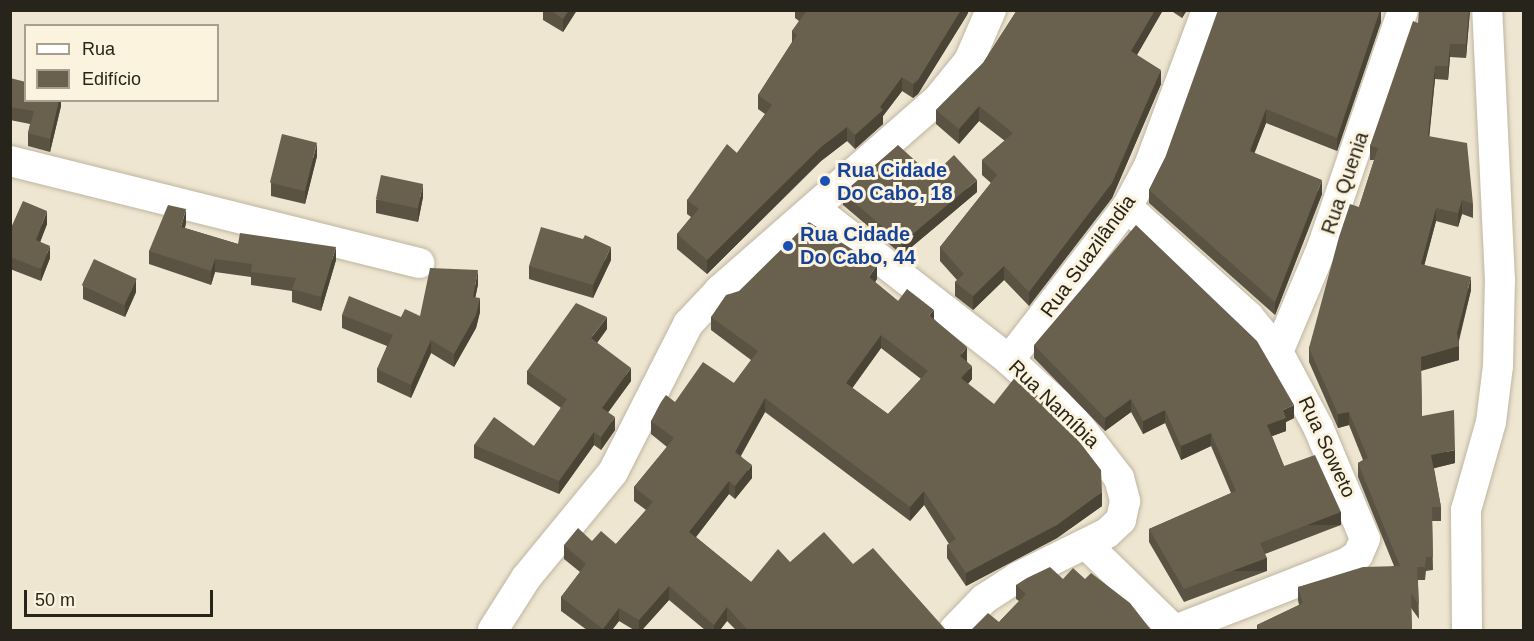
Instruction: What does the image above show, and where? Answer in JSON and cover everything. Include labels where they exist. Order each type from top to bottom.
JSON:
[{"type":"street","points":[[493,630],[526,578],[613,472],[688,324],[814,208],[938,99],[969,62],[992,10]]},
{"type":"street","name":"Rua Suazilândia","points":[[1009,360],[1127,207],[1149,166],[1207,10]]},
{"type":"street","name":"Rua Quenia","points":[[1278,352],[1322,248],[1403,10]]},
{"type":"street","points":[[1467,630],[1466,510],[1491,422],[1498,366],[1500,281],[1487,10]]},
{"type":"street","points":[[10,162],[420,263]]},
{"type":"street","name":"Rua Soweto","points":[[1127,207],[1249,317],[1278,352],[1362,523],[1363,549],[1346,563],[1174,630]]},
{"type":"street","name":"Rua Namíbia","points":[[814,208],[1009,360],[1080,425],[1119,478],[1125,501],[1121,520],[1088,546],[1018,577],[984,599],[954,630]]},
{"type":"street","points":[[1088,546],[1174,630]]},
{"type":"building","points":[[550,10],[569,10],[563,19]]},
{"type":"building","points":[[803,10],[961,10],[918,80],[913,84],[902,77],[880,107],[883,110],[855,135],[847,127],[821,147],[707,260],[677,234],[699,209],[687,200],[727,144],[737,153],[772,105],[758,95],[797,35],[792,31],[806,12]]},
{"type":"building","points":[[1017,10],[1155,10],[1131,51],[1161,70],[1112,183],[1029,292],[1004,266],[973,296],[955,282],[964,274],[940,247],[997,175],[982,160],[1013,133],[979,106],[959,129],[936,110],[983,63]]},
{"type":"building","points":[[1218,10],[1380,10],[1337,138],[1266,109],[1250,151],[1322,180],[1275,302],[1149,190],[1165,158]]},
{"type":"building","points":[[1419,10],[1469,10],[1466,44],[1450,44],[1448,66],[1435,66],[1428,136],[1467,143],[1473,204],[1462,200],[1458,213],[1436,208],[1421,264],[1471,277],[1457,333],[1459,346],[1421,357],[1422,416],[1454,410],[1455,450],[1431,455],[1441,507],[1432,507],[1433,557],[1426,557],[1425,567],[1417,567],[1419,605],[1411,593],[1412,630],[1260,630],[1257,625],[1303,603],[1298,587],[1363,567],[1400,566],[1358,463],[1368,458],[1349,412],[1338,414],[1309,348],[1339,237],[1350,204],[1359,207],[1378,148],[1370,146],[1413,21],[1418,23]]},
{"type":"building","points":[[10,78],[24,82],[24,102],[59,102],[50,139],[28,133],[34,111],[10,107]]},
{"type":"building","points":[[282,134],[317,143],[305,191],[270,183]]},
{"type":"building","points":[[898,145],[932,176],[954,155],[977,180],[902,243],[843,193]]},
{"type":"building","points":[[381,175],[423,184],[418,208],[376,199]]},
{"type":"building","points":[[23,201],[47,211],[36,240],[50,246],[41,269],[10,257],[10,230]]},
{"type":"building","points":[[168,205],[186,209],[181,227],[238,244],[240,233],[336,247],[321,297],[292,289],[296,278],[251,272],[252,264],[215,259],[211,271],[149,251]]},
{"type":"building","points":[[809,222],[877,265],[869,277],[898,301],[907,289],[934,310],[929,315],[967,347],[960,356],[972,366],[961,378],[994,404],[1016,376],[1059,415],[1101,470],[1102,492],[1057,525],[966,573],[947,545],[956,539],[924,491],[910,507],[765,398],[735,452],[752,465],[735,486],[729,481],[689,532],[751,582],[778,549],[790,562],[824,532],[853,564],[873,548],[946,630],[748,630],[727,607],[714,625],[669,586],[639,620],[619,608],[603,629],[561,597],[586,564],[564,545],[578,528],[592,541],[601,531],[616,544],[653,502],[634,487],[674,438],[651,421],[666,395],[675,402],[703,362],[734,383],[758,351],[711,317],[726,295],[739,291]],"holes":[[[881,335],[928,371],[888,414],[846,383]]]},
{"type":"building","points":[[1136,225],[1257,341],[1294,405],[1283,410],[1286,418],[1267,425],[1284,466],[1315,455],[1341,512],[1260,543],[1267,558],[1184,589],[1149,529],[1236,491],[1211,433],[1181,446],[1165,410],[1143,421],[1131,399],[1105,418],[1034,345]]},
{"type":"building","points":[[541,227],[583,239],[585,235],[611,247],[593,285],[529,266]]},
{"type":"building","points":[[94,259],[137,279],[124,305],[82,285]]},
{"type":"building","points":[[430,268],[478,270],[473,297],[480,298],[476,315],[454,354],[431,340],[411,385],[377,369],[393,335],[342,315],[349,296],[401,317],[405,309],[420,316]]},
{"type":"building","points":[[576,303],[607,317],[591,338],[631,368],[602,408],[615,417],[601,437],[594,432],[559,481],[474,445],[494,417],[534,446],[567,399],[527,371]]},
{"type":"building","points":[[1050,567],[1063,579],[1073,568],[1085,579],[1091,573],[1130,603],[1151,630],[971,630],[988,613],[999,622],[1026,594],[1016,585]]},
{"type":"place","name":"Rua Cidade Do Cabo, 18","points":[[825,181]]},
{"type":"place","name":"Rua Cidade Do Cabo, 44","points":[[788,246]]}]
